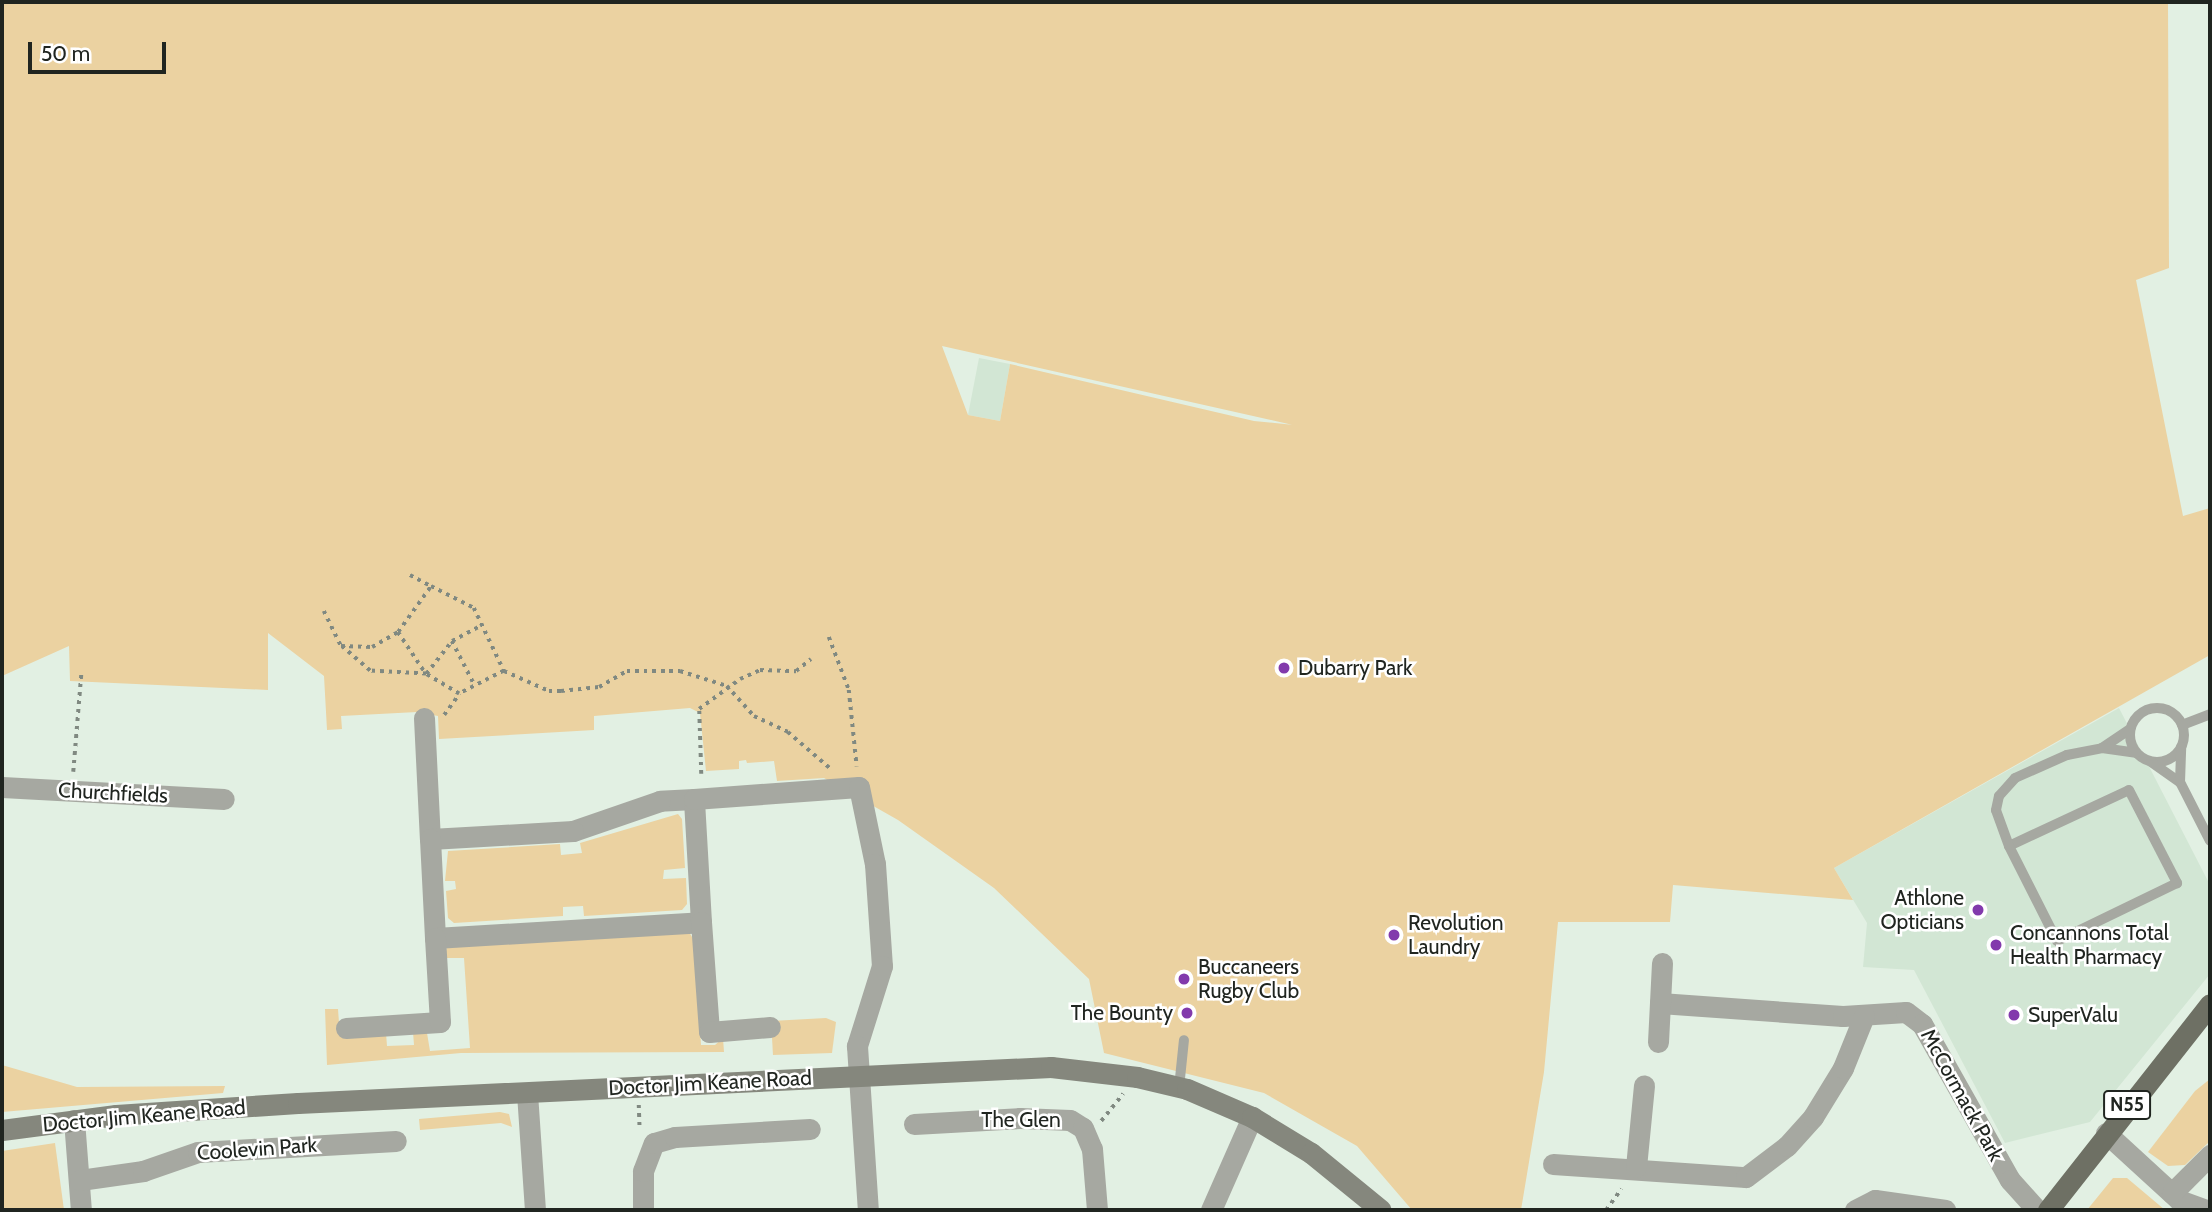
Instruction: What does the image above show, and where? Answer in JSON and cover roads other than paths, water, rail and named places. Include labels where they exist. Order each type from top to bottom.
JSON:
[{"type":"main road","name":"N55","points":[[2048,1210],[2210,1004]]},
{"type":"street","points":[[346,1028],[440,1032],[430,839],[433,723]]},
{"type":"street","name":"Churchfields","points":[[2,787],[224,799]]},
{"type":"street","points":[[430,839],[573,831],[660,801],[851,787],[875,864],[882,966],[859,1030],[859,1076],[868,1210]]},
{"type":"street","points":[[694,799],[709,1032],[770,1027]]},
{"type":"street","points":[[435,938],[701,922]]},
{"type":"street","points":[[1658,1042],[1662,963]]},
{"type":"street","name":"McCormack Park","points":[[1660,1003],[1864,1016],[1906,1012],[1922,1024],[2010,1180],[2038,1210]]},
{"type":"street","points":[[1553,1164],[1636,1167],[1746,1177],[1787,1146],[1814,1117],[1843,1068],[1864,1016]]},
{"type":"street","name":"Doctor Jim Keane Road","points":[[2,1130],[74,1120],[637,1086],[1032,1067],[1137,1077],[1179,1087],[1252,1117],[1311,1153],[1381,1210]]},
{"type":"street","points":[[1636,1167],[1644,1085]]},
{"type":"street","points":[[527,1093],[535,1210]]},
{"type":"street","name":"The Glen","points":[[914,1124],[1054,1117],[1083,1128],[1092,1149],[1097,1210]]},
{"type":"street","points":[[1211,1210],[1252,1117]]},
{"type":"street","points":[[74,1120],[81,1210]]},
{"type":"street","points":[[643,1210],[648,1150],[675,1137],[810,1129]]},
{"type":"street","points":[[2106,1133],[2184,1203],[2207,1210]]},
{"type":"street","name":"Coolevin Park","points":[[80,1180],[143,1171],[198,1152],[396,1141]]},
{"type":"street","points":[[2172,1193],[2210,1155]]},
{"type":"street","points":[[1855,1210],[1875,1200],[1945,1210]]},
{"type":"lane","points":[[2102,748],[2130,729],[2138,714],[2156,707],[2173,713],[2182,725],[2180,782]]},
{"type":"lane","points":[[2182,725],[2210,714]]},
{"type":"lane","points":[[2130,729],[2136,754]]},
{"type":"lane","points":[[2151,762],[2168,760],[2182,747]]},
{"type":"lane","points":[[2009,846],[2129,790],[2177,883],[2057,941],[2009,846],[1996,810],[1999,796],[2015,778],[2067,755],[2102,748],[2136,754],[2180,782],[2210,841]]},
{"type":"lane","points":[[1179,1087],[1184,1040]]},
{"type":"place","name":"Dubarry Park","points":[[1284,668]]},
{"type":"place","name":"Athlone Opticians","points":[[1978,910]]},
{"type":"place","name":"Revolution Laundry","points":[[1394,935]]},
{"type":"place","name":"Concannons Total Health Pharmacy","points":[[1996,945]]},
{"type":"place","name":"Buccaneers Rugby Club","points":[[1184,979]]},
{"type":"place","name":"The Bounty","points":[[1187,1013]]},
{"type":"place","name":"SuperValu","points":[[2014,1015]]}]
